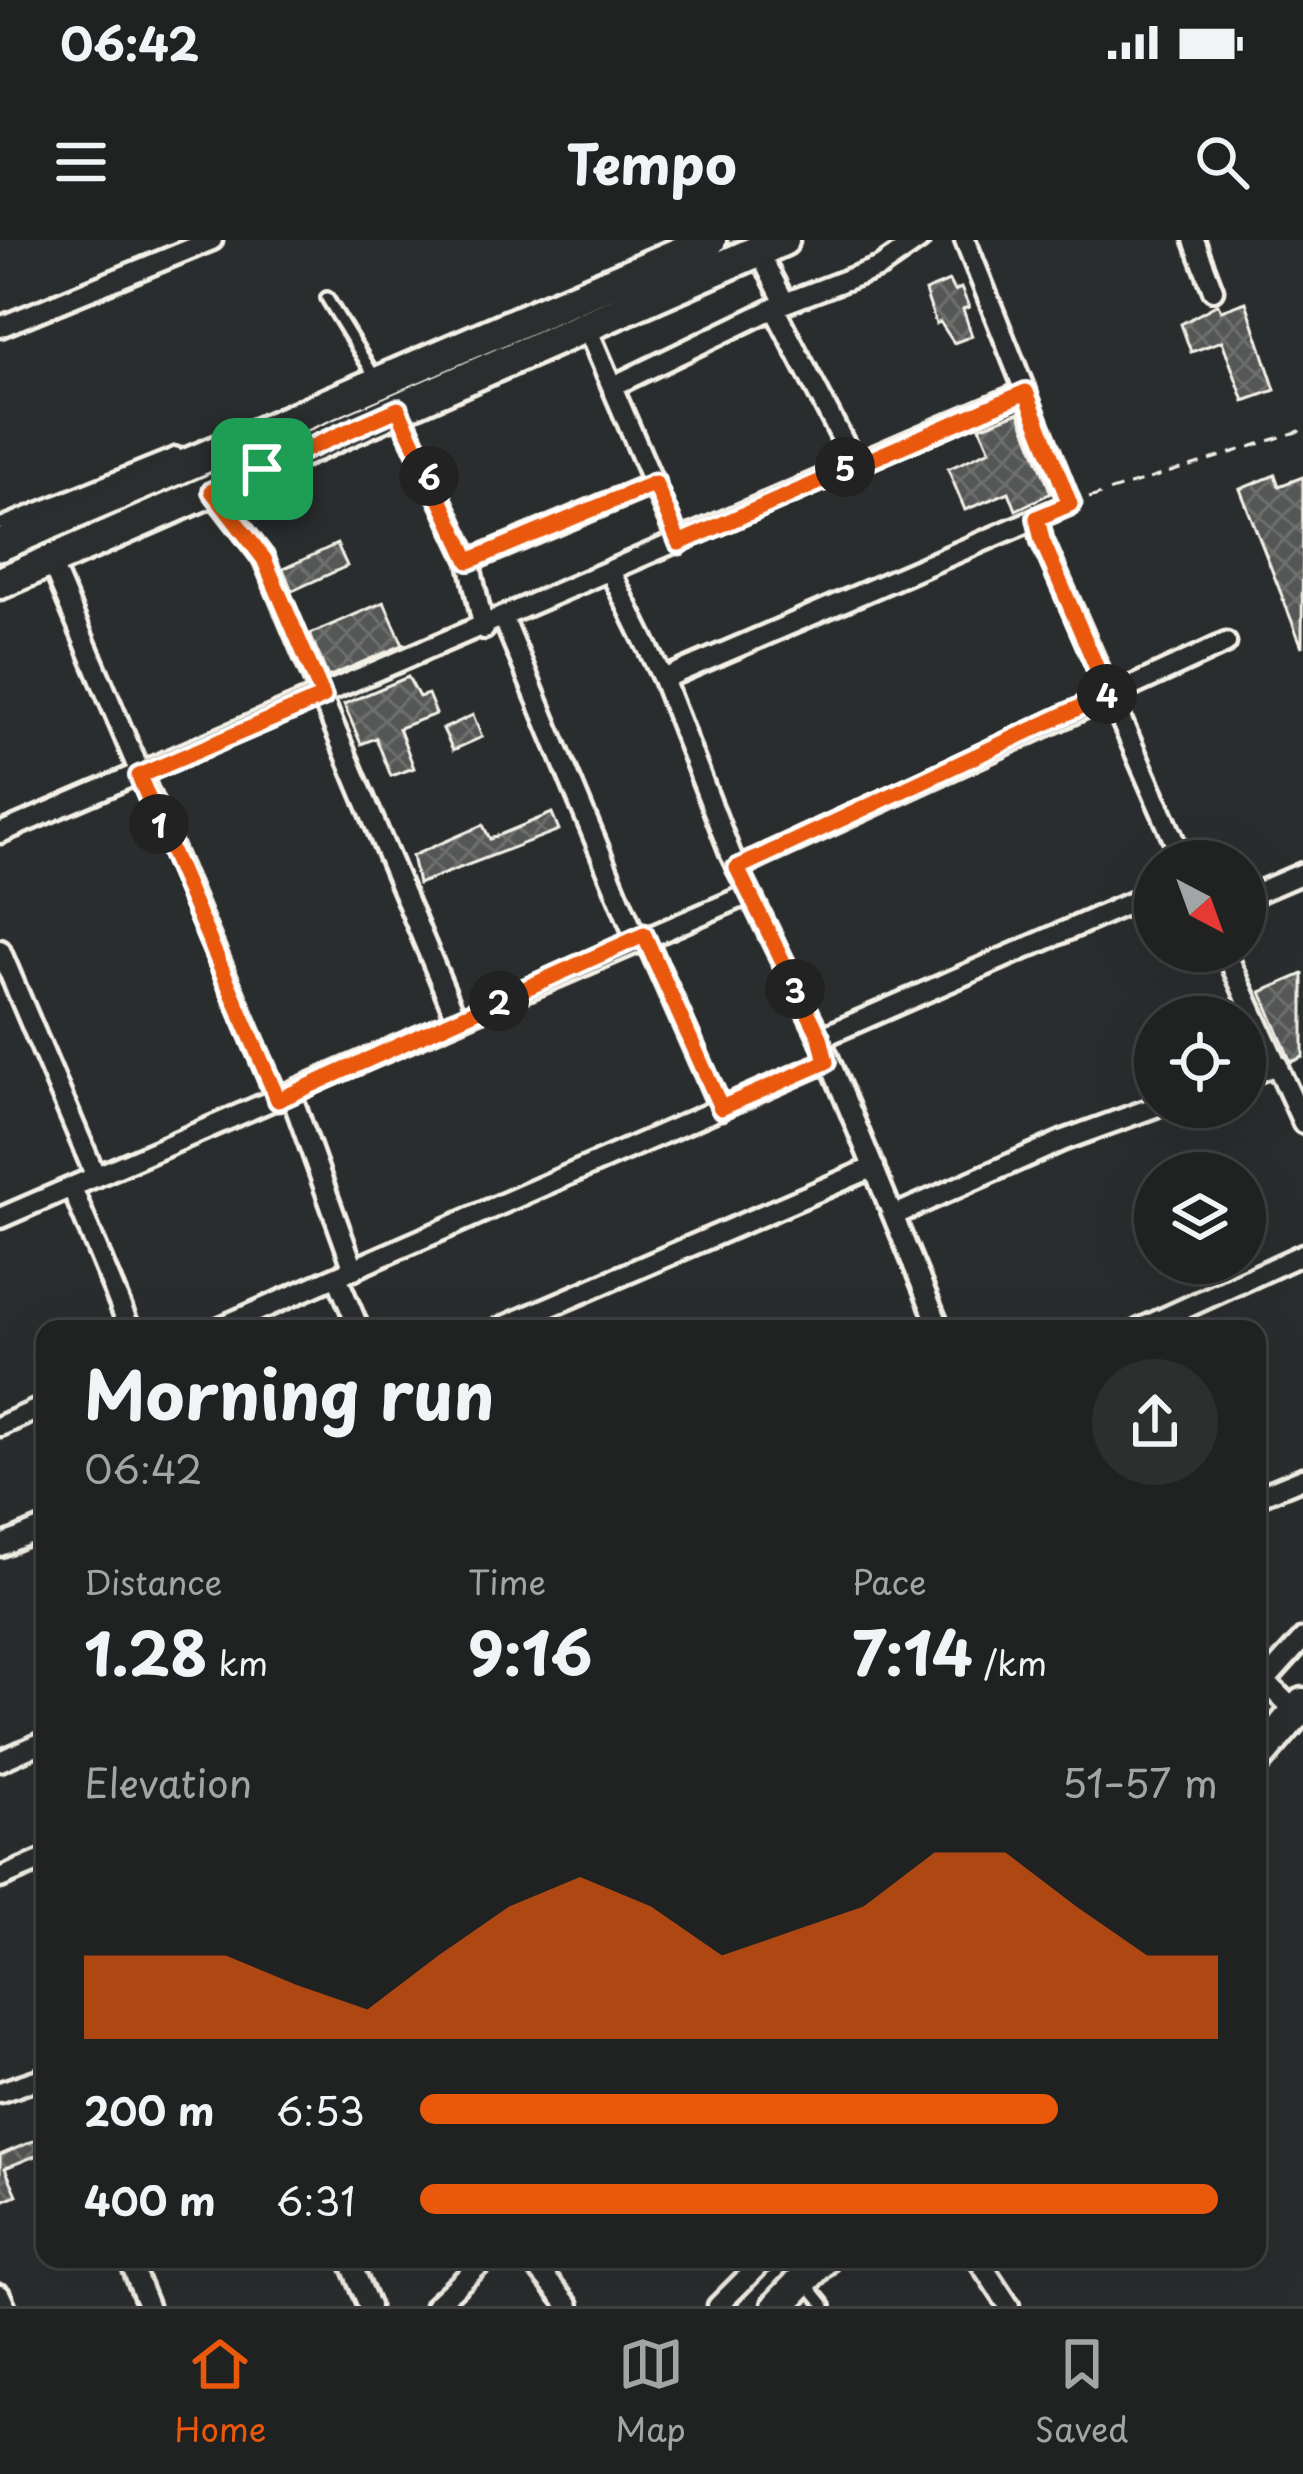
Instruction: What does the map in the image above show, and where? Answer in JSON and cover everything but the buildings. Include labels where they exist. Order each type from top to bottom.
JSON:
[{"type":"main road","points":[[0,544],[710,240]]},
{"type":"main road","points":[[0,584],[771,245]]},
{"type":"main road","points":[[1266,1748],[1299,1708]]},
{"type":"main road","points":[[778,2306],[813,2270]]},
{"type":"street","points":[[0,327],[212,240]]},
{"type":"street","points":[[615,385],[779,305],[880,267],[919,240]]},
{"type":"street","points":[[663,679],[1070,504],[965,240]]},
{"type":"street","points":[[1194,240],[1213,290]]},
{"type":"street","points":[[771,245],[779,305],[854,464]]},
{"type":"street","points":[[587,328],[679,543]]},
{"type":"street","points":[[0,833],[1026,392]]},
{"type":"street","points":[[398,409],[469,561],[484,628]]},
{"type":"street","points":[[469,561],[655,483]]},
{"type":"street","points":[[212,491],[264,559],[457,1020]]},
{"type":"street","points":[[1037,518],[1174,840]]},
{"type":"street","points":[[51,562],[139,776],[285,1097],[346,1274],[356,1320]]},
{"type":"street","points":[[611,573],[663,679],[737,868],[820,1037],[826,1062],[936,1320]]},
{"type":"street","points":[[504,620],[640,937],[721,1108]]},
{"type":"street","points":[[737,868],[1226,643]]},
{"type":"street","points":[[1266,889],[1303,873]]},
{"type":"street","points":[[0,1219],[640,937],[749,894]]},
{"type":"street","points":[[820,1037],[1134,901]]},
{"type":"street","points":[[0,950],[96,1177]]},
{"type":"street","points":[[1235,972],[1303,1124]]},
{"type":"street","points":[[237,1320],[826,1062]]},
{"type":"street","points":[[1266,1069],[1278,1065]]},
{"type":"street","points":[[895,1215],[1064,1140],[1134,1115]]},
{"type":"street","points":[[518,1320],[874,1167]]},
{"type":"street","points":[[72,1188],[126,1320]]},
{"type":"street","points":[[1160,1320],[1303,1254]]},
{"type":"street","points":[[0,1426],[36,1410]]},
{"type":"street","points":[[1266,1493],[1303,1478]]},
{"type":"street","points":[[0,1546],[36,1531]]},
{"type":"street","points":[[1266,1680],[1303,1639]]},
{"type":"street","points":[[1266,1689],[1299,1708]]},
{"type":"street","points":[[0,1761],[36,1745]]},
{"type":"street","points":[[0,1878],[36,1863]]},
{"type":"street","points":[[0,2092],[36,2080]]},
{"type":"street","points":[[133,2268],[148,2306]]},
{"type":"street","points":[[353,2268],[369,2306]]},
{"type":"street","points":[[434,2306],[476,2268]]},
{"type":"street","points":[[537,2268],[569,2306]]},
{"type":"street","points":[[718,2306],[756,2268]]},
{"type":"street","points":[[985,2268],[1009,2306]]},
{"type":"street","points":[[0,2295],[5,2306]]},
{"type":"lane","points":[[327,298],[377,382]]},
{"type":"lane","points":[[0,524],[200,444],[234,444]]},
{"type":"lane","points":[[813,2270],[825,2306]]},
{"type":"path","points":[[1070,504],[1303,430]]},
{"type":"route","points":[[1026,392],[1070,504],[1037,518],[1042,540],[1108,694],[737,868],[820,1037],[826,1062],[721,1108],[644,935],[278,1100],[139,776],[323,697],[264,559],[212,491],[262,469],[398,409],[469,561],[655,483],[679,543],[1026,392]]}]
